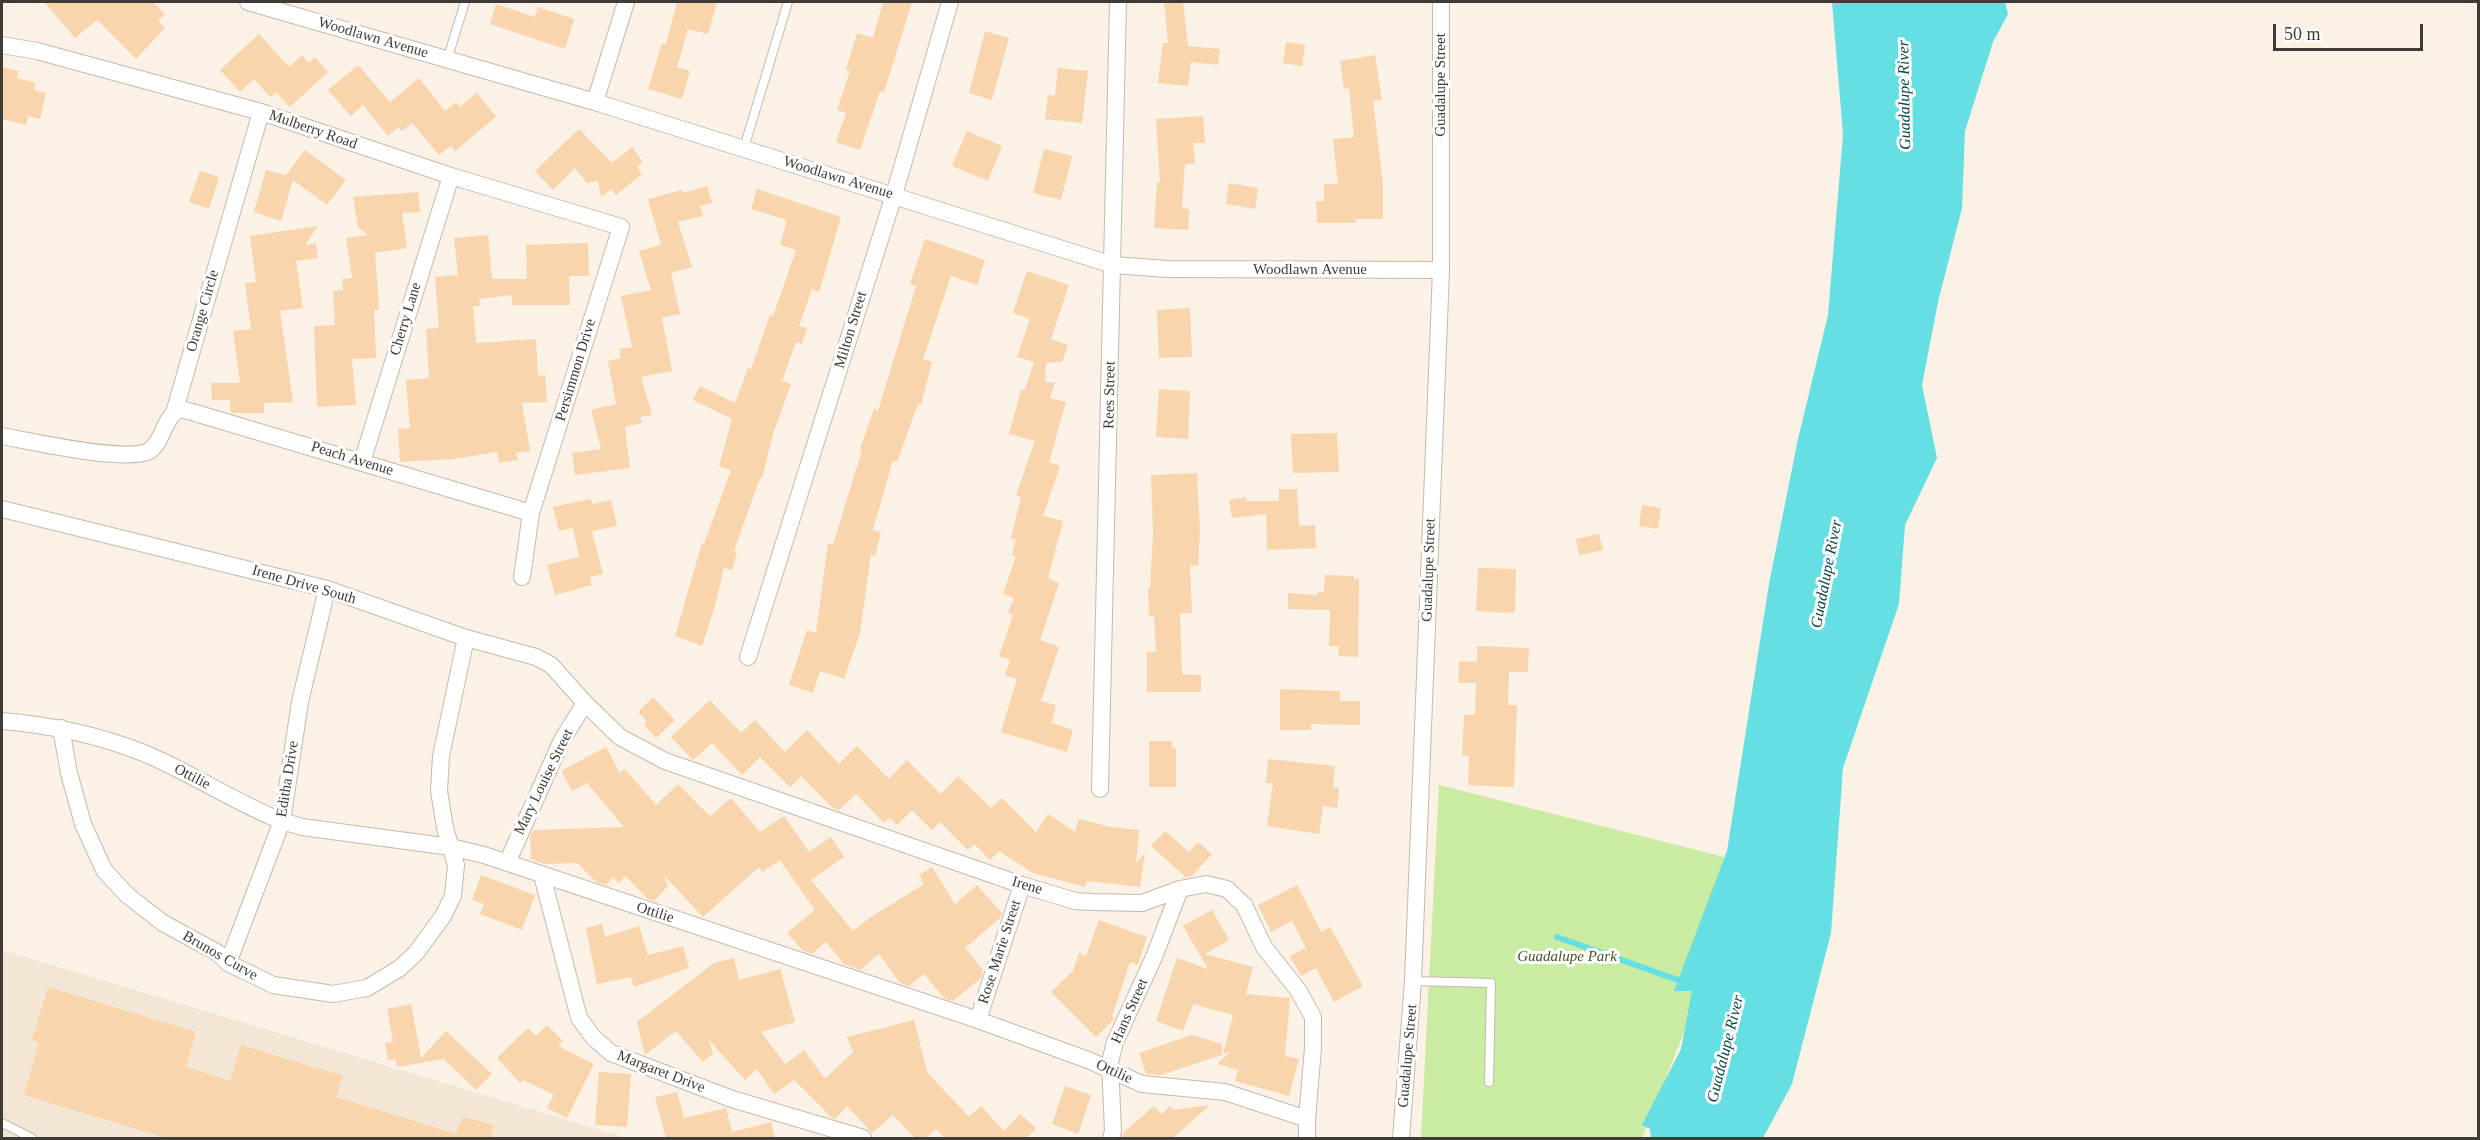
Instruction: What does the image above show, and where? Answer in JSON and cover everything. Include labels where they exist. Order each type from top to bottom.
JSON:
[{"type":"street","name":"Woodlawn Avenue","points":[[248,2],[294,8],[447,60],[595,102],[1113,265],[1167,269],[1441,270]]},
{"type":"street","points":[[595,102],[626,2]]},
{"type":"street","name":"Milton Street","points":[[748,657],[894,195],[950,2]]},
{"type":"street","name":"Rees Street","points":[[1100,789],[1118,2]]},
{"type":"street","name":"Guadalupe Street","points":[[1401,1138],[1413,981],[1441,270],[1441,2]]},
{"type":"street","name":"Mulberry Road","points":[[2,45],[38,51],[261,112],[451,176],[621,227]]},
{"type":"street","name":"Orange Circle","points":[[2,436],[96,451],[139,454],[150,451],[157,444],[169,418],[174,413],[261,112]]},
{"type":"street","name":"Cherry Lane","points":[[362,462],[451,176]]},
{"type":"street","name":"Persimmon Drive","points":[[522,577],[531,513],[621,227]]},
{"type":"street","name":"Peach Avenue","points":[[174,413],[181,409],[192,412],[531,513]]},
{"type":"street","name":"Irene Drive South","points":[[2,509],[327,589],[466,638],[536,657],[551,664],[585,703]]},
{"type":"street","name":"Editha Drive","points":[[228,963],[282,821],[300,702],[327,589]]},
{"type":"street","name":"Brunos Curve","points":[[61,728],[69,772],[83,824],[104,870],[127,895],[163,923],[218,954],[228,963],[273,985],[333,994],[367,988],[400,968],[416,952],[443,916],[453,896],[456,865],[439,791],[441,756],[466,638]]},
{"type":"street","name":"Mary Louise Street","points":[[507,863],[562,740],[585,703]]},
{"type":"street","name":"Irene","points":[[585,703],[620,737],[665,761],[1022,885],[1075,900],[1142,903],[1180,889],[1206,884],[1227,889],[1245,904],[1264,947],[1298,990],[1313,1017],[1314,1048],[1307,1138]]},
{"type":"street","name":"Ottilie","points":[[2,721],[61,728],[141,752],[282,821],[302,827],[451,847],[507,863],[978,1020],[1088,1060],[1142,1084],[1225,1092],[1307,1119]]},
{"type":"street","name":"Margaret Drive","points":[[542,875],[579,1018],[593,1037],[611,1053],[732,1099],[862,1138]]},
{"type":"street","name":"Rose Marie Street","points":[[978,1020],[1022,885]]},
{"type":"street","name":"Hans Street","points":[[1111,1138],[1113,1131],[1110,1062],[1115,1041],[1154,957],[1180,889]]},
{"type":"lane","points":[[447,60],[465,2]]},
{"type":"lane","points":[[744,148],[788,2]]},
{"type":"lane","points":[[1413,981],[1491,983],[1489,1082]]},
{"type":"lane","points":[[2,1123],[31,1138]]},
{"type":"shaded area","points":[[2,950],[627,1138],[2,1138]]},
{"type":"green space","name":"Guadalupe Park","points":[[1439,785],[1732,859],[1696,1002],[1642,1138],[1421,1138]]},
{"type":"water","name":"Guadalupe River","points":[[1832,2],[2005,2],[2008,14],[1993,42],[1965,131],[1962,208],[1938,302],[1922,385],[1937,458],[1905,525],[1899,604],[1843,768],[1831,933],[1792,1084],[1763,1138],[1651,1138],[1650,1129],[1642,1125],[1681,1049],[1692,991],[1674,991],[1727,851],[1769,584],[1798,439],[1828,315],[1843,134]]},
{"type":"building","points":[[44,2],[153,2],[165,14],[158,21],[165,28],[136,59],[97,20],[75,38]]},
{"type":"building","points":[[677,2],[717,2],[708,34],[688,29],[677,67],[690,71],[682,99],[648,89],[662,43],[666,44]]},
{"type":"building","points":[[883,2],[912,2],[884,92],[880,91],[860,150],[836,142],[846,113],[837,110],[850,71],[846,70],[857,33],[873,38]]},
{"type":"building","points":[[1164,2],[1183,2],[1188,46],[1220,49],[1218,65],[1191,62],[1188,86],[1158,83],[1163,43],[1168,43]]},
{"type":"building","points":[[496,4],[535,17],[538,7],[574,19],[565,49],[490,24]]},
{"type":"building","points":[[985,31],[1009,38],[992,100],[969,93]]},
{"type":"building","points":[[259,34],[289,67],[302,55],[309,63],[315,57],[328,72],[290,107],[276,92],[270,97],[254,79],[240,92],[220,70]]},
{"type":"building","points":[[1286,42],[1305,45],[1302,66],[1283,63]]},
{"type":"building","points":[[1375,55],[1382,100],[1373,101],[1383,184],[1383,219],[1356,219],[1355,223],[1317,223],[1316,201],[1324,201],[1324,184],[1338,184],[1333,139],[1354,137],[1349,88],[1344,89],[1340,61]]},
{"type":"building","points":[[358,65],[390,102],[419,78],[445,111],[456,102],[460,107],[477,93],[496,117],[455,151],[451,146],[439,155],[412,123],[402,131],[399,127],[388,136],[363,105],[351,116],[328,90]]},
{"type":"building","points":[[2,67],[19,71],[17,78],[36,83],[34,90],[46,93],[40,119],[28,116],[26,125],[2,119]]},
{"type":"building","points":[[1058,68],[1088,71],[1082,123],[1045,119],[1048,95],[1055,96]]},
{"type":"building","points":[[1203,116],[1205,143],[1193,143],[1195,163],[1185,164],[1182,208],[1189,209],[1188,230],[1154,228],[1157,182],[1160,182],[1156,119]]},
{"type":"building","points":[[579,129],[612,163],[632,147],[643,162],[637,167],[642,174],[616,195],[611,189],[601,197],[598,181],[587,183],[575,168],[553,190],[535,171]]},
{"type":"building","points":[[967,131],[1002,146],[988,181],[952,166]]},
{"type":"building","points":[[1044,149],[1072,156],[1061,200],[1033,193]]},
{"type":"building","points":[[305,150],[346,180],[327,205],[293,180],[281,221],[254,212],[266,170],[288,176],[286,175]]},
{"type":"building","points":[[200,171],[219,177],[209,209],[189,202]]},
{"type":"building","points":[[1229,183],[1258,188],[1255,209],[1226,204]]},
{"type":"building","points":[[707,186],[712,203],[700,206],[703,216],[678,222],[692,267],[671,273],[680,314],[662,318],[672,371],[641,377],[652,415],[640,417],[642,423],[625,427],[630,468],[575,475],[572,453],[601,449],[591,410],[616,404],[608,361],[621,358],[619,349],[632,347],[621,296],[651,290],[639,251],[661,245],[648,199]]},
{"type":"building","points":[[757,189],[841,217],[819,292],[812,289],[799,326],[807,328],[802,344],[796,342],[782,381],[791,384],[773,434],[762,478],[760,478],[734,551],[737,552],[732,570],[724,568],[702,646],[675,636],[702,543],[704,544],[731,470],[719,466],[732,419],[693,400],[700,386],[735,403],[748,368],[751,369],[770,315],[773,316],[796,250],[780,245],[787,220],[751,209]]},
{"type":"building","points":[[418,192],[420,212],[402,213],[407,248],[375,253],[379,310],[374,310],[376,358],[352,359],[356,405],[317,407],[314,326],[335,325],[333,291],[343,290],[342,279],[352,278],[346,238],[368,235],[358,227],[353,197]]},
{"type":"building","points":[[318,226],[305,245],[316,243],[318,258],[296,261],[303,308],[280,311],[293,402],[264,403],[264,413],[231,413],[230,400],[212,400],[211,383],[240,383],[233,331],[251,329],[245,283],[256,282],[250,236]]},
{"type":"building","points":[[488,235],[492,279],[527,279],[526,245],[588,243],[589,276],[569,276],[570,305],[512,305],[512,295],[479,299],[480,306],[473,306],[476,343],[536,339],[538,376],[545,375],[547,402],[522,403],[530,451],[516,453],[518,460],[499,463],[497,452],[454,459],[400,462],[398,429],[410,428],[406,380],[429,378],[426,329],[439,328],[435,277],[458,275],[454,238]]},
{"type":"building","points":[[925,239],[985,260],[977,285],[951,276],[923,359],[932,362],[921,405],[918,404],[897,462],[893,460],[873,530],[881,533],[875,556],[871,554],[860,633],[844,679],[820,671],[813,693],[789,685],[807,630],[816,633],[828,543],[833,545],[862,450],[860,449],[874,409],[878,411],[916,286],[910,284]]},
{"type":"building","points":[[1027,271],[1069,285],[1051,339],[1068,345],[1062,362],[1046,363],[1045,382],[1055,382],[1050,398],[1066,402],[1049,462],[1060,466],[1043,516],[1063,521],[1048,578],[1059,583],[1040,640],[1059,647],[1041,701],[1056,705],[1052,723],[1073,730],[1067,752],[1001,732],[1017,679],[1005,675],[1010,660],[999,656],[1013,615],[1008,613],[1014,598],[1003,594],[1016,556],[1012,555],[1016,539],[1011,538],[1021,497],[1016,495],[1035,441],[1009,434],[1021,390],[1025,390],[1034,362],[1017,357],[1030,319],[1013,313]]},
{"type":"building","points":[[1190,308],[1192,357],[1159,358],[1157,310]]},
{"type":"building","points":[[1159,389],[1190,391],[1188,439],[1156,437]]},
{"type":"building","points":[[1337,433],[1339,472],[1293,473],[1291,434]]},
{"type":"building","points":[[1197,473],[1200,531],[1198,566],[1190,565],[1192,613],[1180,613],[1182,674],[1201,675],[1201,692],[1147,692],[1147,652],[1156,652],[1154,616],[1149,616],[1148,588],[1150,588],[1153,533],[1151,475]]},
{"type":"building","points":[[1279,489],[1297,489],[1299,526],[1315,525],[1316,548],[1267,550],[1266,514],[1232,518],[1229,500],[1246,497],[1246,501],[1279,501]]},
{"type":"building","points":[[591,499],[592,504],[611,500],[617,526],[592,531],[603,574],[590,577],[592,585],[555,595],[547,565],[579,557],[573,528],[559,531],[553,507]]},
{"type":"building","points":[[1642,505],[1661,508],[1658,529],[1639,526]]},
{"type":"building","points":[[1599,534],[1603,550],[1579,555],[1576,539]]},
{"type":"building","points":[[1478,568],[1516,569],[1515,613],[1476,611]]},
{"type":"building","points":[[1325,575],[1354,576],[1354,579],[1359,579],[1358,657],[1338,656],[1339,646],[1329,646],[1330,610],[1288,609],[1288,593],[1317,595],[1318,592],[1324,592]]},
{"type":"building","points":[[1477,646],[1529,648],[1528,672],[1509,672],[1508,705],[1517,705],[1514,787],[1468,785],[1469,756],[1462,755],[1464,715],[1475,715],[1476,683],[1458,683],[1459,661],[1477,662]]},
{"type":"building","points":[[1280,689],[1340,691],[1340,701],[1360,701],[1360,725],[1311,724],[1311,730],[1280,730]]},
{"type":"building","points":[[653,697],[675,720],[656,738],[644,725],[647,721],[638,712]]},
{"type":"building","points":[[710,700],[741,733],[755,720],[785,752],[807,730],[839,764],[857,746],[889,779],[907,760],[941,794],[958,776],[991,808],[1002,798],[1036,832],[1048,814],[1075,832],[1079,819],[1111,827],[1139,830],[1136,863],[1145,853],[1140,887],[1087,881],[1085,887],[1033,873],[999,851],[990,860],[974,844],[968,850],[940,822],[932,830],[912,810],[897,825],[890,818],[884,823],[856,794],[839,810],[833,808],[801,776],[790,787],[760,757],[742,775],[712,743],[693,760],[671,737]]},
{"type":"building","points":[[1149,741],[1172,741],[1172,748],[1176,749],[1176,787],[1149,787]]},
{"type":"building","points":[[606,747],[620,773],[625,769],[656,805],[678,784],[710,816],[731,798],[760,832],[784,816],[809,852],[831,837],[844,857],[811,880],[853,931],[924,884],[919,875],[932,867],[955,904],[977,885],[1002,913],[1000,918],[965,948],[983,970],[981,978],[953,1001],[944,998],[924,974],[909,986],[900,983],[879,954],[860,970],[844,964],[826,942],[812,954],[802,950],[787,933],[815,910],[780,860],[762,872],[759,867],[703,917],[664,875],[668,886],[654,901],[647,898],[625,876],[619,883],[613,877],[606,885],[596,882],[577,863],[544,864],[531,859],[530,838],[533,830],[624,827],[587,783],[572,791],[561,771]]},
{"type":"building","points":[[1268,759],[1335,766],[1333,787],[1339,788],[1337,808],[1323,806],[1319,834],[1267,826],[1273,783],[1266,783]]},
{"type":"building","points":[[1165,831],[1189,852],[1198,842],[1212,854],[1192,876],[1186,877],[1151,846]]},
{"type":"building","points":[[481,875],[535,895],[522,930],[480,914],[484,904],[472,900]]},
{"type":"building","points":[[1297,885],[1321,932],[1330,927],[1363,986],[1334,1002],[1316,968],[1301,976],[1290,956],[1306,948],[1292,921],[1271,932],[1258,905]]},
{"type":"building","points":[[1212,910],[1229,940],[1205,954],[1253,967],[1246,994],[1290,998],[1285,1056],[1299,1059],[1289,1096],[1235,1081],[1238,1070],[1217,1064],[1230,1052],[1223,1054],[1233,1015],[1193,1004],[1183,1031],[1156,1021],[1177,958],[1208,969],[1183,926]]},
{"type":"building","points":[[1099,920],[1147,937],[1138,965],[1130,962],[1112,1016],[1114,1019],[1096,1037],[1051,992],[1073,971],[1079,953],[1086,956]]},
{"type":"building","points":[[602,924],[605,937],[639,926],[648,955],[683,946],[689,968],[634,987],[631,977],[597,984],[586,928]]},
{"type":"building","points":[[734,958],[739,980],[780,969],[795,1022],[761,1032],[785,1064],[804,1050],[825,1079],[853,1052],[847,1037],[914,1020],[927,1072],[969,1117],[981,1106],[1004,1131],[1020,1114],[1036,1128],[1027,1138],[945,1138],[936,1129],[926,1138],[915,1138],[893,1115],[872,1133],[847,1106],[835,1119],[831,1117],[792,1078],[793,1081],[774,1094],[757,1069],[745,1080],[709,1040],[713,1054],[703,1062],[676,1031],[645,1055],[637,1022],[714,963]]},
{"type":"building","points":[[48,987],[196,1032],[186,1067],[230,1081],[241,1045],[343,1076],[336,1097],[456,1134],[462,1118],[468,1118],[494,1125],[490,1138],[166,1138],[24,1095],[39,1043],[32,1040]]},
{"type":"building","points":[[411,1004],[421,1058],[446,1031],[492,1074],[476,1090],[444,1059],[397,1067],[396,1059],[388,1060],[385,1043],[393,1042],[387,1009]]},
{"type":"building","points":[[547,1025],[563,1041],[558,1046],[594,1064],[567,1118],[547,1108],[554,1095],[523,1080],[520,1083],[497,1058],[528,1028],[536,1036]]},
{"type":"building","points":[[1192,1035],[1222,1044],[1222,1055],[1161,1075],[1146,1074],[1139,1053]]},
{"type":"building","points":[[599,1072],[631,1074],[627,1127],[595,1125]]},
{"type":"building","points":[[1065,1086],[1091,1095],[1078,1134],[1052,1124]]},
{"type":"building","points":[[677,1092],[684,1118],[726,1108],[732,1132],[771,1122],[775,1138],[666,1138],[655,1097]]},
{"type":"building","points":[[1210,1105],[1173,1138],[1122,1138],[1123,1133],[1154,1106],[1162,1114],[1170,1106],[1173,1110]]},
{"type":"waterway","points":[[1557,937],[1678,980],[1684,978]]}]
